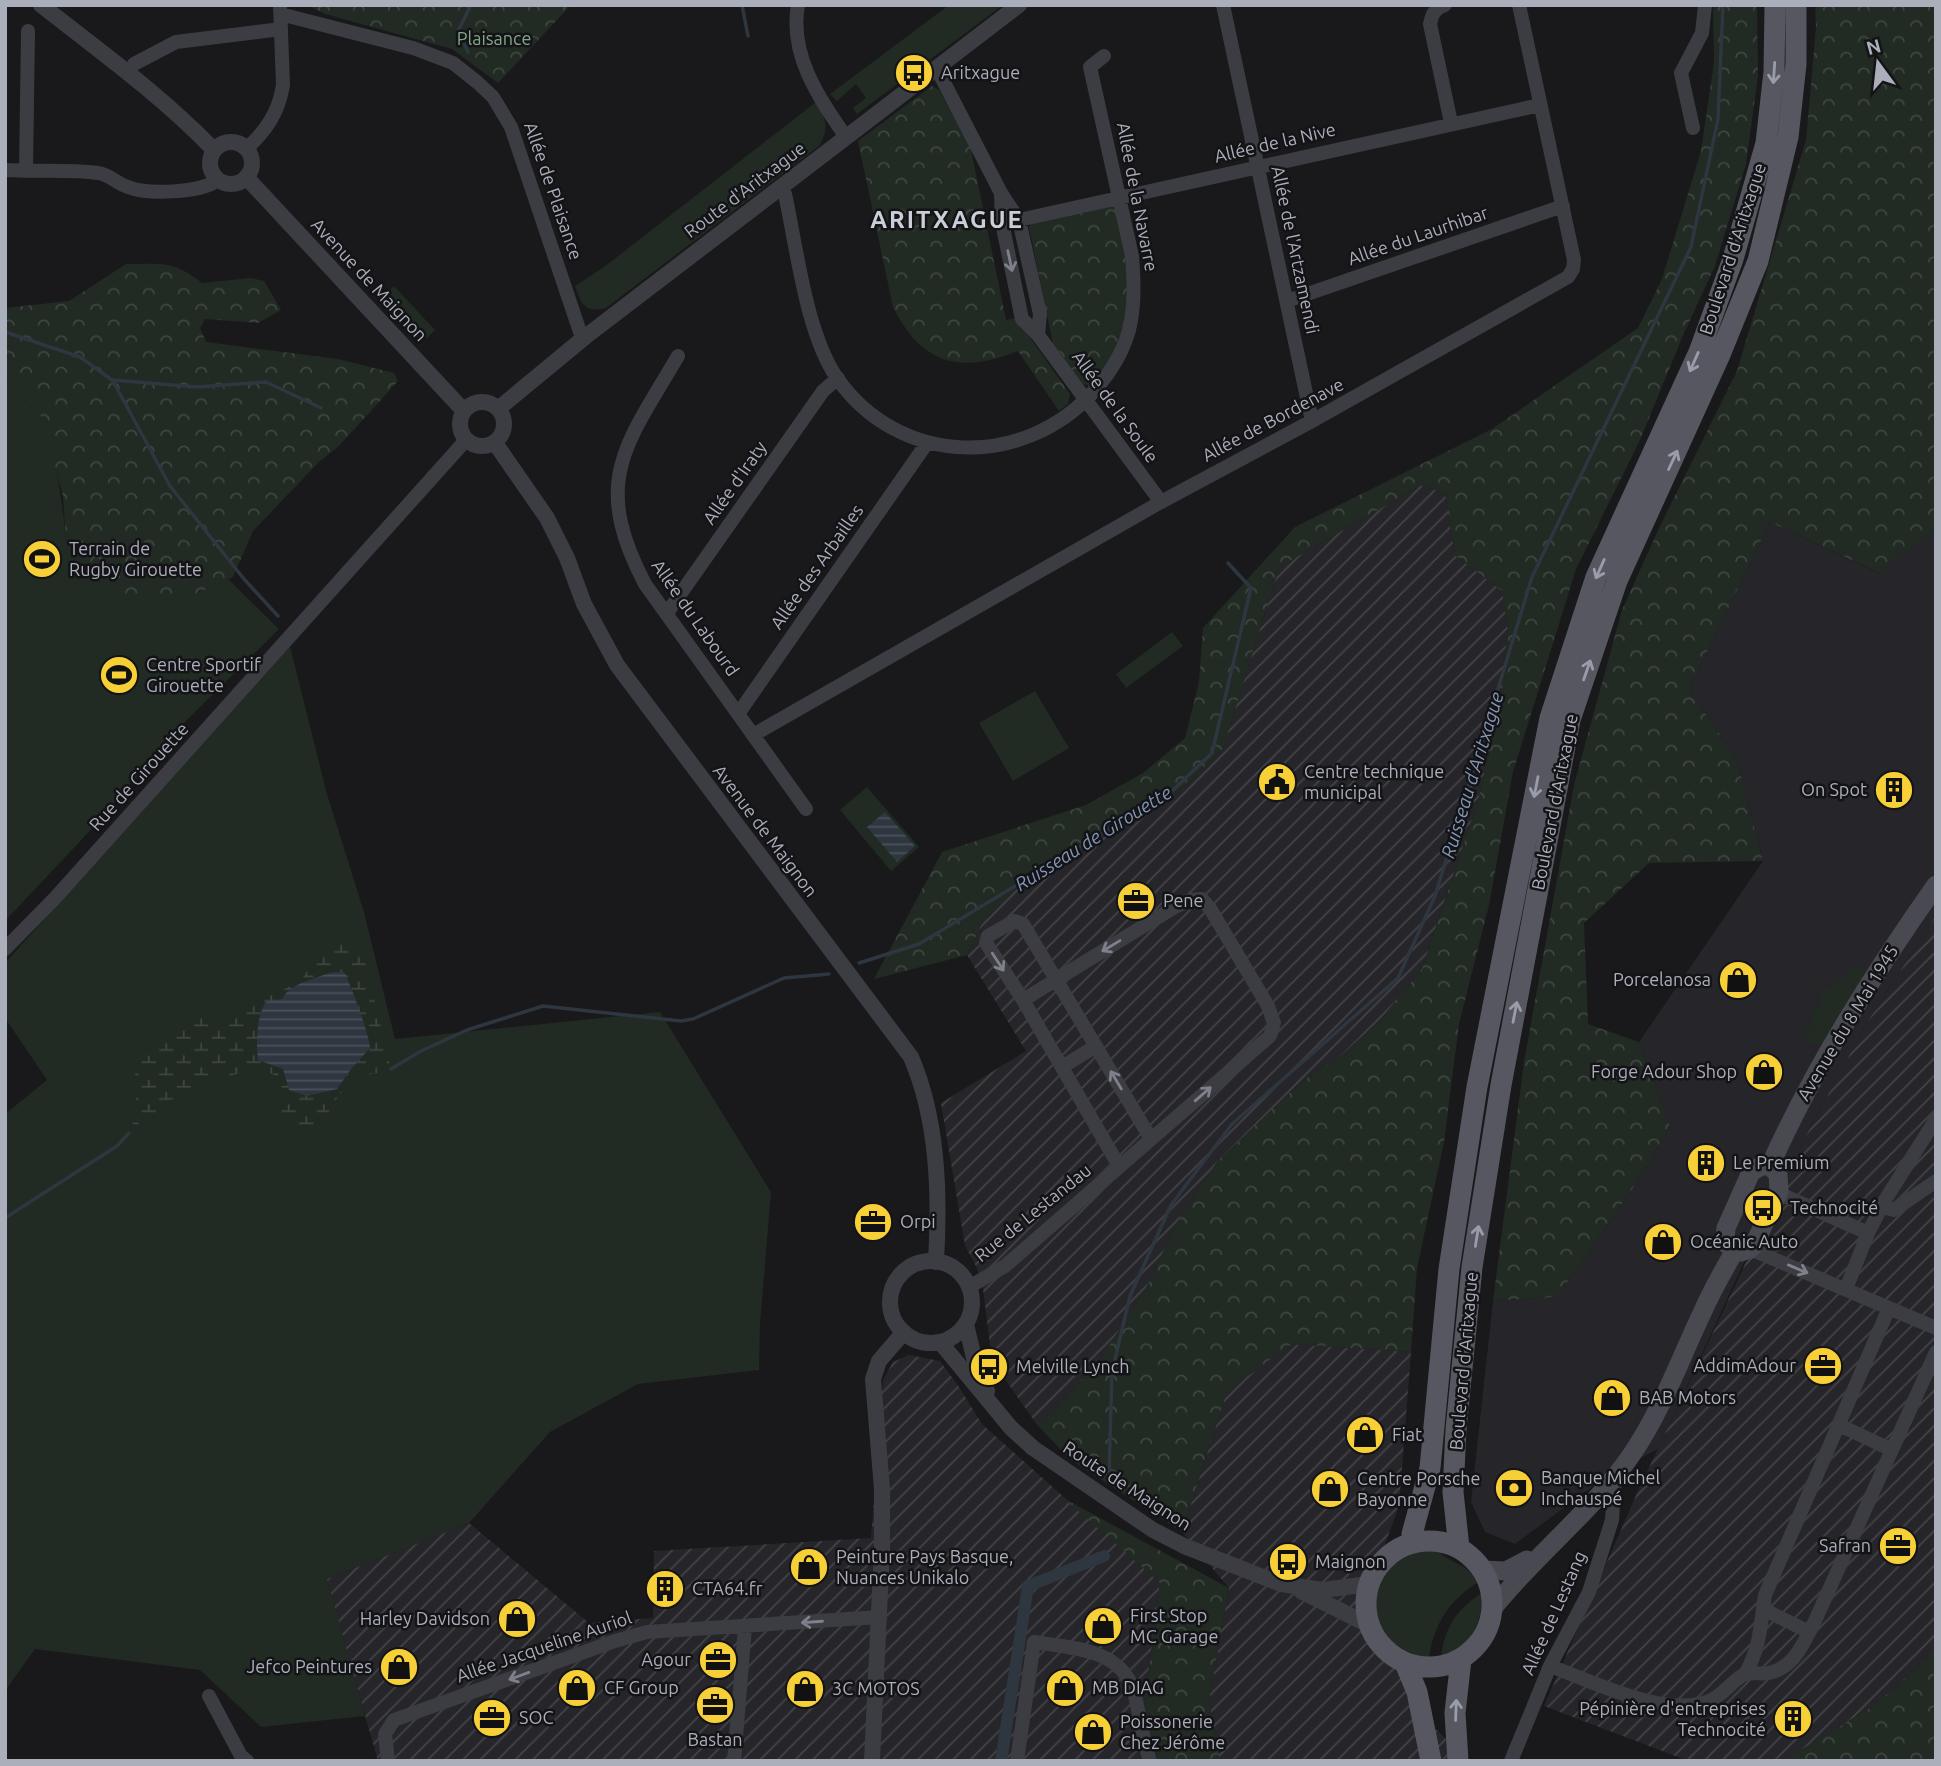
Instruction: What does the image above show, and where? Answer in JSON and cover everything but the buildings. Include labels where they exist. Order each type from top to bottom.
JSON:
[{"type":"main road","name":"Boulevard d'Aritxague","points":[[1413,1543],[1412,1534],[1430,1468],[1449,1269],[1477,1087],[1550,718],[1596,577],[1699,352],[1733,259],[1766,143],[1774,72],[1775,5]]},
{"type":"main road","name":"Boulevard d'Aritxague","points":[[1459,1548],[1454,1523],[1453,1480],[1472,1267],[1501,1084],[1570,720],[1617,582],[1719,357],[1758,261],[1788,137],[1796,64],[1796,5]]},
{"type":"main road","name":"Avenue du 8 Mai 1945","points":[[1770,1166],[1814,1076],[1888,956],[1936,885]]},
{"type":"main road","points":[[1493,1608],[1511,1585],[1615,1477],[1646,1431],[1704,1309],[1742,1250],[1779,1191],[1778,1174],[1770,1166],[1761,1166],[1751,1172],[1726,1228],[1725,1243],[1742,1250]]},
{"type":"main road","points":[[1483,1570],[1506,1571],[1522,1564],[1576,1519]]},
{"type":"main road","points":[[1428,1541],[1459,1548],[1483,1570],[1493,1597],[1488,1628],[1477,1646],[1461,1659],[1435,1667],[1405,1663],[1383,1648],[1369,1625],[1366,1611],[1369,1584],[1388,1556],[1413,1543],[1428,1541]]},
{"type":"main road","points":[[1458,1761],[1455,1713],[1461,1659]]},
{"type":"main road","points":[[1405,1663],[1417,1693],[1431,1761]]},
{"type":"street","points":[[41,5],[127,72],[194,129],[214,150]]},
{"type":"street","points":[[798,5],[798,42],[804,64],[810,80],[846,137]]},
{"type":"street","name":"Route d'Aritxague","points":[[498,409],[585,337],[1019,5]]},
{"type":"street","name":"Allée de l'Artzamendi","points":[[1223,5],[1312,421]]},
{"type":"street","points":[[1445,5],[1433,13],[1430,24],[1451,123]]},
{"type":"street","name":"Allée de Bordenave","points":[[752,735],[1161,502],[1568,278],[1574,260],[1519,5]]},
{"type":"street","points":[[1693,128],[1681,73],[1702,33],[1704,5]]},
{"type":"street","name":"Allée de Plaisance","points":[[134,64],[176,42],[288,16],[413,48],[453,63],[493,97],[511,127],[580,331],[585,337]]},
{"type":"street","points":[[246,149],[272,120],[281,98],[281,17]]},
{"type":"street","points":[[26,171],[28,31]]},
{"type":"street","name":"Allée de la Navarre","points":[[780,187],[785,194],[813,324],[822,351],[838,378],[868,412],[927,443],[978,448],[1031,437],[1057,423],[1085,400],[1107,376],[1129,332],[1135,284],[1132,256],[1090,67],[1104,56]]},
{"type":"street","name":"Allée de la Soule","points":[[937,69],[1001,193],[1019,220],[1040,314],[1038,335]]},
{"type":"street","name":"Allée de la Nive","points":[[1019,220],[1540,104]]},
{"type":"street","points":[[230,142],[246,149],[251,163],[246,177],[231,184],[218,180],[209,163],[214,150],[221,144],[230,142]]},
{"type":"street","points":[[5,170],[102,173],[128,188],[144,189],[189,191],[203,188],[218,180]]},
{"type":"street","name":"Avenue de Maignon","points":[[246,177],[464,411]]},
{"type":"street","name":"Allée de la Soule","points":[[1001,193],[1002,223],[1023,319],[1038,335],[1161,502]]},
{"type":"street","name":"Allée du Laurhibar","points":[[1287,301],[1563,206]]},
{"type":"street","name":"Allée du Labourd","points":[[678,356],[630,436],[621,460],[618,486],[620,523],[626,545],[645,584],[806,810]]},
{"type":"street","name":"Allée d'Iraty","points":[[667,612],[823,391],[838,378]]},
{"type":"street","points":[[479,402],[486,402],[498,409],[504,423],[495,443],[477,446],[466,440],[459,423],[464,411],[479,402]]},
{"type":"street","name":"Rue de Girouette","points":[[5,948],[56,897],[466,440]]},
{"type":"street","name":"Avenue de Maignon","points":[[495,443],[547,518],[567,558],[584,604],[617,665],[911,1057],[925,1096],[939,1202],[936,1262]]},
{"type":"street","name":"Allée des Arbailles","points":[[738,713],[927,443]]},
{"type":"street","name":"Rue de Lestandau","points":[[969,1287],[1005,1266],[1270,1036],[1274,1023],[1268,1006],[1202,899],[1189,900],[1023,1000]]},
{"type":"street","name":"Rue de Lestandau","points":[[1119,1166],[1023,1000],[986,943],[988,936],[1014,921],[1023,924],[1151,1139]]},
{"type":"street","points":[[1062,1067],[1096,1046]]},
{"type":"street","points":[[1846,1289],[1868,1233],[1908,1160],[1936,1119]]},
{"type":"street","points":[[1882,1207],[1894,1210],[1936,1181]]},
{"type":"street","points":[[1779,1191],[1868,1233]]},
{"type":"street","points":[[1742,1250],[1846,1289],[1936,1328]]},
{"type":"street","points":[[936,1262],[956,1270],[969,1287],[972,1300],[966,1324],[959,1332],[940,1342],[920,1342],[904,1332],[895,1322],[890,1297],[894,1284],[914,1265],[936,1262]]},
{"type":"street","points":[[1550,1666],[1652,1703],[1675,1707],[1710,1701],[1745,1674],[1760,1642],[1765,1595],[1889,1308]]},
{"type":"street","name":"Route de Maignon","points":[[966,1324],[974,1357],[993,1406]]},
{"type":"street","points":[[872,1761],[880,1617],[881,1489],[873,1379],[879,1361],[904,1332]]},
{"type":"street","name":"Route de Maignon","points":[[940,1342],[1011,1428],[1033,1448],[1153,1530],[1219,1561],[1296,1588],[1369,1625]]},
{"type":"street","points":[[1745,1674],[1770,1673],[1788,1665],[1797,1654],[1936,1352]]},
{"type":"street","points":[[1839,1425],[1892,1450]]},
{"type":"street","name":"Allée de Lestang","points":[[1511,1761],[1550,1666],[1589,1592],[1612,1520],[1615,1477]]},
{"type":"street","name":"Route de Maignon","points":[[1296,1588],[1324,1590],[1369,1584]]},
{"type":"street","points":[[1763,1609],[1809,1632]]},
{"type":"street","name":"Allée Jacqueline Auriol","points":[[388,1761],[385,1734],[394,1720],[615,1641],[647,1632],[880,1617]]},
{"type":"street","points":[[734,1761],[745,1627]]},
{"type":"street","points":[[1017,1761],[1034,1642],[1091,1651],[1120,1668],[1134,1693],[1150,1761]]},
{"type":"street","points":[[209,1696],[241,1756],[247,1761]]},
{"type":"shaded area","points":[[1421,485],[1445,493],[1455,555],[1502,591],[1508,630],[1497,718],[1478,801],[1422,969],[1381,1019],[1342,1055],[1301,1082],[1218,1161],[1181,1215],[1147,1286],[1100,1360],[1038,1426],[992,1361],[983,1289],[977,1268],[965,1246],[941,1103],[1026,1051],[967,955],[983,921],[1017,886],[1186,785],[1223,748],[1279,567]]},
{"type":"shaded area","points":[[1770,522],[1878,573],[1936,527],[1936,915],[1865,1026],[1782,1180],[1658,1449],[1608,1475],[1515,1544],[1485,1532],[1471,1502],[1493,1301],[1557,1297],[1635,1185],[1670,1126],[1639,1042],[1763,861],[1737,760],[1689,689]]},
{"type":"shaded area","points":[[885,812],[915,846],[897,862],[867,827]]},
{"type":"shaded area","name":"Technocité","points":[[1936,915],[1936,1651],[1873,1706],[1783,1761],[1683,1759],[1544,1706],[1637,1493],[1782,1180],[1865,1026]]},
{"type":"shaded area","points":[[333,972],[344,972],[347,977],[364,1022],[370,1048],[337,1089],[307,1096],[289,1090],[283,1069],[258,1060],[259,1022],[266,1002],[282,999],[297,985]]},
{"type":"shaded area","points":[[1292,1344],[1411,1352],[1399,1506],[1364,1601],[1421,1715],[1469,1761],[1220,1761],[1209,1700],[1229,1588],[1182,1532],[1227,1391]]},
{"type":"shaded area","points":[[909,1355],[940,1361],[982,1424],[1160,1583],[1143,1716],[1158,1761],[378,1761],[326,1579],[469,1523],[589,1623],[653,1618],[654,1551],[871,1538],[883,1380],[893,1362]]},
{"type":"green space","name":"Plaisance","points":[[307,5],[571,5],[498,83],[452,49],[325,14]]},
{"type":"green space","points":[[949,5],[1003,5],[857,114],[853,108],[866,98],[856,84],[837,101],[830,94]]},
{"type":"green space","points":[[1713,5],[1757,5],[1758,76],[1746,164],[1715,266],[1640,440],[1576,569],[1513,772],[1489,905],[1459,1024],[1444,1142],[1417,1268],[1411,1352],[1292,1344],[1227,1391],[1182,1532],[1071,1460],[1038,1426],[1100,1360],[1147,1286],[1181,1215],[1218,1161],[1301,1082],[1342,1055],[1381,1019],[1422,969],[1478,801],[1497,718],[1508,630],[1502,591],[1455,555],[1445,493],[1421,485],[1279,567],[1223,748],[1186,785],[1017,887],[983,921],[967,955],[874,979],[942,852],[1086,805],[1143,773],[1185,738],[1199,682],[1203,628],[1295,527],[1492,429],[1638,328],[1662,279],[1701,151],[1714,62]]},
{"type":"green space","points":[[1815,5],[1936,5],[1936,527],[1879,573],[1770,522],[1689,689],[1737,760],[1763,861],[1649,863],[1584,923],[1588,1024],[1639,1042],[1670,1126],[1635,1185],[1557,1297],[1493,1301],[1524,1062],[1574,785],[1622,610],[1660,526],[1737,371],[1806,140],[1816,27]]},
{"type":"green space","points":[[932,86],[939,90],[970,145],[1006,320],[1016,318],[1070,394],[1068,404],[1059,411],[1018,351],[978,362],[945,359],[917,342],[893,307],[858,141]]},
{"type":"green space","points":[[816,102],[826,129],[819,146],[606,308],[593,309],[585,306],[575,286],[604,267]]},
{"type":"green space","points":[[1109,205],[1116,209],[1125,247],[1130,276],[1129,298],[1119,339],[1107,365],[1090,386],[1083,384],[1053,344],[1029,227],[1032,223]]},
{"type":"green space","points":[[126,264],[174,267],[202,283],[251,278],[264,281],[281,310],[258,323],[205,319],[200,328],[206,342],[338,359],[394,373],[398,381],[339,446],[319,462],[253,531],[233,577],[180,601],[128,595],[93,577],[66,541],[63,496],[41,416],[24,390],[5,379],[5,308],[69,301]]},
{"type":"green space","points":[[394,286],[435,330],[427,338],[386,293]]},
{"type":"green space","name":"Centre Sportif Girouette","points":[[5,379],[25,390],[42,419],[55,461],[66,541],[180,601],[228,579],[279,629],[187,720],[85,836],[5,921]]},
{"type":"green space","points":[[1172,632],[1183,646],[1126,688],[1116,674]]},
{"type":"green space","points":[[290,646],[327,794],[364,912],[395,1039],[660,1012],[771,1192],[760,1323],[759,1370],[638,1384],[550,1432],[469,1523],[327,1579],[365,1716],[261,1727],[200,1670],[35,1649],[5,1691],[5,1114],[47,1080],[5,1018],[5,963]]},
{"type":"green space","points":[[1035,691],[1069,748],[1013,781],[979,723]]},
{"type":"green space","points":[[867,787],[919,847],[891,871],[840,810]]},
{"type":"green space","points":[[345,942],[363,952],[391,1069],[362,1076],[346,1087],[314,1136],[302,1138],[282,1118],[276,1076],[261,1068],[197,1086],[171,1100],[129,1133],[136,1115],[135,1064],[162,1047],[190,1017],[228,1016],[301,981],[321,947]]},
{"type":"green space","points":[[1858,966],[1865,968],[1866,973],[1822,1045],[1809,1044],[1802,1026],[1813,1029],[1812,1013],[1821,1000],[1816,991],[1819,988],[1824,990],[1845,978],[1846,972]]},
{"type":"green space","points":[[1065,1499],[1229,1588],[1209,1700],[1220,1761],[1158,1761],[1143,1716],[1160,1583]]},
{"type":"green space","points":[[1419,1550],[1436,1550],[1470,1572],[1477,1583],[1458,1597],[1444,1615],[1434,1635],[1429,1658],[1406,1651],[1389,1640],[1379,1625],[1374,1608],[1375,1591],[1383,1575],[1398,1561]]},
{"type":"green space","points":[[1481,1594],[1480,1615],[1473,1633],[1460,1647],[1441,1658],[1448,1629],[1458,1613]]},
{"type":"green space","points":[[1936,1651],[1936,1761],[1783,1761],[1873,1706]]},
{"type":"waterway","points":[[468,52],[458,31],[471,5]]},
{"type":"waterway","points":[[742,5],[748,36]]},
{"type":"waterway","name":"Ruisseau d'Aritxague","points":[[1109,1474],[1112,1372],[1130,1296],[1171,1205],[1232,1124],[1398,978],[1435,896],[1532,577],[1691,247],[1718,119],[1723,5]]},
{"type":"waterway","points":[[5,332],[80,357],[112,380],[197,387],[266,382],[321,408]]},
{"type":"waterway","points":[[113,381],[170,486],[244,579],[278,616]]},
{"type":"waterway","name":"Ruisseau de Girouette","points":[[859,963],[919,944],[1171,792],[1212,753],[1251,588],[1228,563]]},
{"type":"waterway","name":"Ruisseau de Girouette","points":[[391,1069],[421,1051],[467,1030],[543,1006],[681,1021],[693,1019],[784,978],[829,974]]},
{"type":"waterway","name":"Ruisseau de Girouette","points":[[5,1218],[117,1146],[129,1133]]},
{"type":"waterway","name":"Ruisseau d'Aritxague","points":[[1001,1761],[1028,1586],[1104,1556]]},
{"type":"place","name":"Aritxague","points":[[914,73]]},
{"type":"place","name":"Terrain de Rugby Girouette","points":[[42,559]]},
{"type":"place","name":"Centre Sportif Girouette","points":[[119,675]]},
{"type":"place","name":"Centre technique municipal","points":[[1277,782]]},
{"type":"place","name":"On Spot","points":[[1894,790]]},
{"type":"place","name":"Pene","points":[[1136,901]]},
{"type":"place","name":"Porcelanosa","points":[[1738,980]]},
{"type":"place","name":"Forge Adour Shop","points":[[1764,1072]]},
{"type":"place","name":"Le Premium","points":[[1706,1163]]},
{"type":"place","name":"Technocité","points":[[1763,1208]]},
{"type":"place","name":"Orpi","points":[[873,1222]]},
{"type":"place","name":"Océanic Auto","points":[[1663,1242]]},
{"type":"place","name":"AddimAdour","points":[[1823,1366]]},
{"type":"place","name":"Melville Lynch","points":[[989,1367]]},
{"type":"place","name":"BAB Motors","points":[[1612,1398]]},
{"type":"place","name":"Fiat","points":[[1365,1435]]},
{"type":"place","name":"Banque Michel Inchauspé","points":[[1514,1488]]},
{"type":"place","name":"Centre Porsche Bayonne","points":[[1330,1489]]},
{"type":"place","name":"Safran","points":[[1898,1546]]},
{"type":"place","name":"Maignon","points":[[1288,1562]]},
{"type":"place","name":"Peinture Pays Basque, Nuances Unikalo","points":[[809,1567]]},
{"type":"place","name":"CTA64.fr","points":[[665,1589]]},
{"type":"place","name":"Harley Davidson","points":[[517,1619]]},
{"type":"place","name":"First Stop MC Garage","points":[[1103,1626]]},
{"type":"place","name":"Agour","points":[[718,1660]]},
{"type":"place","name":"Jefco Peintures","points":[[399,1667]]},
{"type":"place","name":"CF Group","points":[[577,1688]]},
{"type":"place","name":"MB DIAG","points":[[1065,1688]]},
{"type":"place","name":"3C MOTOS","points":[[805,1689]]},
{"type":"place","name":"Bastan","points":[[715,1705]]},
{"type":"place","name":"SOC","points":[[492,1718]]},
{"type":"place","name":"Pépinière d'entreprises Technocité","points":[[1793,1719]]},
{"type":"place","name":"Poissonerie Chez Jérôme","points":[[1093,1732]]},
{"type":"district","name":"ARITXAGUE","points":[[947,220]]}]
